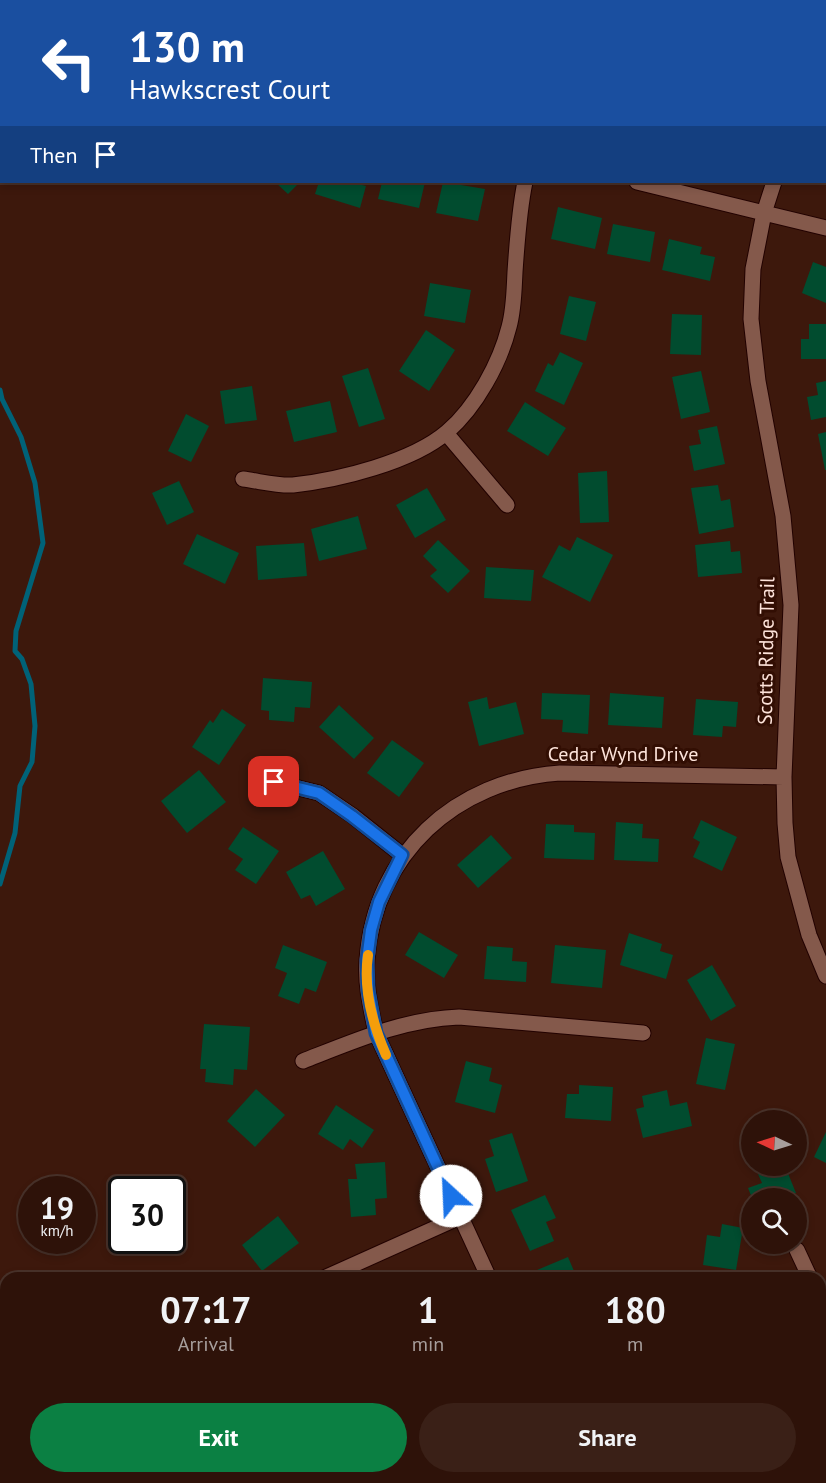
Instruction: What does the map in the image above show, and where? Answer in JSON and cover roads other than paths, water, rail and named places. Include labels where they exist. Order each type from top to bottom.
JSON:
[{"type":"street","points":[[243,480],[291,485],[326,479],[393,462],[447,433],[482,389],[501,353],[510,326],[525,183]]},
{"type":"street","points":[[641,183],[826,228]]},
{"type":"street","name":"Scotts Ridge Trail","points":[[774,183],[764,213],[753,269],[751,319],[758,381],[783,516],[789,569],[791,605],[784,777],[788,857],[809,935],[826,976]]},
{"type":"street","points":[[447,433],[507,505]]},
{"type":"street","name":"Cedar Wynd Drive","points":[[486,1272],[376,1033],[368,990],[367,960],[371,930],[379,902],[402,855],[450,810],[475,794],[505,782],[534,775],[560,773],[784,777]]},
{"type":"street","points":[[274,782],[319,793],[402,855]]},
{"type":"street","points":[[303,1061],[376,1033],[417,1021],[459,1017],[643,1033]]},
{"type":"street","points":[[337,1272],[460,1217]]},
{"type":"street","points":[[798,1254],[807,1272]]},
{"type":"waterway","points":[[0,390],[2,399],[21,437],[35,483],[43,543],[16,631],[15,651],[22,659],[31,684],[35,726],[32,762],[20,786],[15,833],[0,884]]}]
